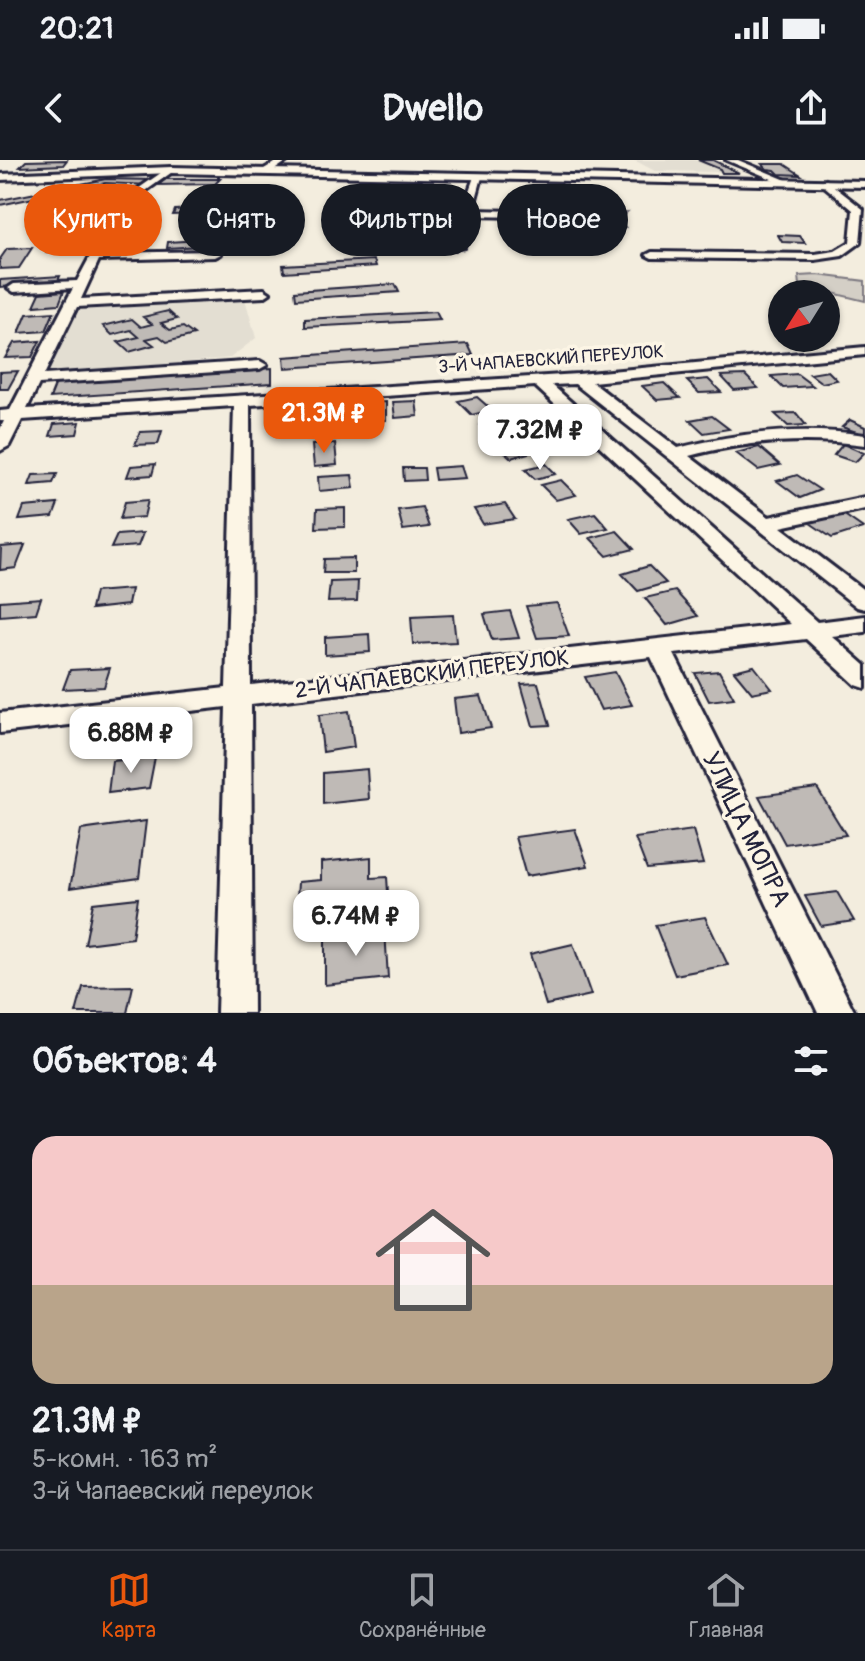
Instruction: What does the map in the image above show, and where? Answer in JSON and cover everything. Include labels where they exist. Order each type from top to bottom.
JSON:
[{"type":"main road","points":[[0,177],[23,179],[171,170],[865,184]]},
{"type":"main road","points":[[0,187],[23,179]]},
{"type":"street","points":[[267,171],[285,160]]},
{"type":"street","points":[[730,160],[787,182]]},
{"type":"street","points":[[0,446],[7,415],[32,380],[74,303],[122,204],[130,195],[149,187],[171,170]]},
{"type":"street","points":[[476,184],[478,177]]},
{"type":"street","points":[[652,255],[815,257],[838,254],[855,243],[861,210],[826,183]]},
{"type":"street","points":[[95,257],[178,255]]},
{"type":"street","points":[[14,288],[82,284]]},
{"type":"street","points":[[74,303],[264,293]]},
{"type":"street","name":"3-Й ЧАПАЕВСКИЙ ПЕРЕУЛОК","points":[[7,415],[539,382],[865,351]]},
{"type":"street","points":[[32,380],[260,365]]},
{"type":"street","points":[[578,379],[865,602]]},
{"type":"street","points":[[539,382],[865,679]]},
{"type":"street","points":[[235,1013],[236,696],[242,400]]},
{"type":"street","points":[[677,454],[726,440],[814,433],[865,440]]},
{"type":"street","points":[[766,524],[865,503]]},
{"type":"street","name":"2-Й ЧАПАЕВСКИЙ ПЕРЕУЛОК","points":[[0,723],[865,624]]},
{"type":"street","name":"УЛИЦА МОПРА","points":[[658,646],[837,1013]]},
{"type":"shaded area","points":[[634,160],[710,160],[727,167],[730,172],[655,171]]},
{"type":"shaded area","points":[[818,275],[865,281],[865,301],[840,295],[840,280],[799,280],[799,276]]},
{"type":"shaded area","points":[[245,299],[256,338],[230,358],[42,376],[80,310]]},
{"type":"building","points":[[67,160],[63,165],[20,167],[26,161]]},
{"type":"building","points":[[698,160],[713,160],[739,173],[722,173],[720,169]]},
{"type":"building","points":[[762,164],[784,164],[801,175],[779,174]]},
{"type":"building","points":[[106,179],[156,180],[151,184],[81,184]]},
{"type":"building","points":[[166,179],[220,179],[215,184],[159,184]]},
{"type":"building","points":[[24,195],[24,200],[0,205],[0,200]]},
{"type":"building","points":[[778,235],[800,236],[805,243],[782,242]]},
{"type":"building","points":[[178,241],[178,247],[167,248],[168,242]]},
{"type":"building","points":[[24,248],[24,256],[27,256],[19,268],[0,269],[0,259],[7,249]]},
{"type":"building","points":[[374,260],[376,266],[284,272],[283,265]]},
{"type":"building","points":[[60,276],[57,283],[0,287],[0,280]]},
{"type":"building","points":[[395,284],[399,292],[296,299],[295,291]]},
{"type":"building","points":[[64,291],[59,304],[34,306],[40,293]]},
{"type":"building","points":[[168,311],[177,319],[161,323],[170,330],[183,327],[194,335],[167,342],[159,336],[146,339],[154,345],[129,352],[118,342],[139,337],[131,330],[112,335],[103,326],[132,319],[141,327],[152,324],[143,317]]},
{"type":"building","points":[[54,312],[46,331],[19,333],[27,314]]},
{"type":"building","points":[[436,312],[440,320],[305,327],[305,319]]},
{"type":"building","points":[[40,341],[32,357],[5,358],[14,343]]},
{"type":"building","points":[[468,344],[473,355],[285,368],[284,357]]},
{"type":"building","points":[[272,368],[272,383],[50,398],[56,383]]},
{"type":"building","points":[[18,371],[8,389],[0,389],[0,372]]},
{"type":"building","points":[[828,371],[837,380],[822,383],[810,374]]},
{"type":"building","points":[[797,374],[813,386],[783,388],[771,376]]},
{"type":"building","points":[[745,375],[758,388],[734,390],[721,376]]},
{"type":"building","points":[[708,379],[721,392],[699,393],[687,381]]},
{"type":"building","points":[[664,383],[680,398],[657,400],[642,386]]},
{"type":"building","points":[[477,397],[492,410],[472,415],[458,401]]},
{"type":"building","points":[[416,401],[418,416],[395,418],[393,402]]},
{"type":"building","points":[[386,402],[386,420],[369,421],[370,403]]},
{"type":"building","points":[[331,406],[331,417],[309,418],[309,407]]},
{"type":"building","points":[[796,413],[806,425],[788,426],[775,414]]},
{"type":"building","points":[[712,416],[729,429],[704,433],[690,420]]},
{"type":"building","points":[[503,419],[517,430],[494,437],[480,425]]},
{"type":"building","points":[[850,420],[865,427],[865,435],[842,427]]},
{"type":"building","points":[[80,422],[77,434],[50,436],[54,424]]},
{"type":"building","points":[[162,431],[158,444],[135,445],[140,432]]},
{"type":"building","points":[[524,438],[539,450],[511,458],[497,445]]},
{"type":"building","points":[[335,443],[337,465],[314,467],[312,445]]},
{"type":"building","points":[[843,444],[864,453],[855,462],[834,455]]},
{"type":"building","points":[[759,447],[780,465],[758,470],[736,453]]},
{"type":"building","points":[[155,464],[152,475],[127,477],[131,466]]},
{"type":"building","points":[[546,464],[556,474],[535,479],[525,469]]},
{"type":"building","points":[[461,466],[465,478],[435,480],[433,468]]},
{"type":"building","points":[[403,468],[424,468],[425,480],[404,481]]},
{"type":"building","points":[[57,474],[53,483],[29,485],[33,475]]},
{"type":"building","points":[[352,475],[354,488],[319,491],[318,477]]},
{"type":"building","points":[[797,475],[820,490],[800,498],[777,481]]},
{"type":"building","points":[[561,480],[576,495],[556,500],[541,485]]},
{"type":"building","points":[[148,500],[144,517],[120,519],[125,502]]},
{"type":"building","points":[[58,504],[53,517],[19,520],[24,507]]},
{"type":"building","points":[[505,504],[515,519],[483,524],[474,509]]},
{"type":"building","points":[[422,507],[429,527],[403,530],[398,510]]},
{"type":"building","points":[[345,508],[345,527],[316,528],[317,509]]},
{"type":"building","points":[[595,513],[608,528],[581,534],[568,519]]},
{"type":"building","points":[[843,514],[863,528],[832,538],[810,523]]},
{"type":"building","points":[[617,531],[634,549],[607,556],[590,538]]},
{"type":"building","points":[[143,533],[138,546],[111,548],[117,535]]},
{"type":"building","points":[[25,545],[16,568],[0,570],[1,547]]},
{"type":"building","points":[[354,558],[354,573],[323,573],[324,559]]},
{"type":"building","points":[[649,566],[666,583],[638,591],[622,574]]},
{"type":"building","points":[[358,581],[357,601],[328,602],[330,582]]},
{"type":"building","points":[[131,589],[128,605],[91,609],[95,592]]},
{"type":"building","points":[[675,591],[698,616],[667,625],[645,598]]},
{"type":"building","points":[[41,598],[36,613],[0,616],[0,601]]},
{"type":"building","points":[[557,603],[569,636],[537,638],[526,606]]},
{"type":"building","points":[[510,611],[519,638],[492,640],[484,614]]},
{"type":"building","points":[[453,615],[456,642],[413,644],[411,617]]},
{"type":"building","points":[[369,634],[370,652],[325,655],[325,637]]},
{"type":"building","points":[[754,666],[772,689],[752,693],[734,671]]},
{"type":"building","points":[[110,668],[104,687],[63,689],[70,670]]},
{"type":"building","points":[[719,671],[734,698],[709,701],[695,673]]},
{"type":"building","points":[[615,672],[632,705],[601,710],[585,677]]},
{"type":"building","points":[[538,683],[550,725],[533,726],[521,684]]},
{"type":"building","points":[[481,696],[491,728],[458,733],[454,699]]},
{"type":"building","points":[[349,711],[354,747],[323,752],[319,715]]},
{"type":"building","points":[[155,757],[149,788],[108,793],[112,761]]},
{"type":"building","points":[[367,769],[369,799],[323,804],[323,773]]},
{"type":"building","points":[[817,788],[846,835],[785,844],[759,796]]},
{"type":"building","points":[[146,821],[139,878],[70,888],[81,830]]},
{"type":"building","points":[[575,829],[588,866],[526,876],[515,837]]},
{"type":"building","points":[[693,830],[703,864],[647,869],[635,838]]},
{"type":"building","points":[[371,857],[371,878],[387,877],[389,908],[296,916],[298,882],[321,880],[321,862]]},
{"type":"building","points":[[837,892],[854,921],[821,926],[805,896]]},
{"type":"building","points":[[138,898],[132,938],[85,944],[93,903]]},
{"type":"building","points":[[705,917],[728,965],[675,975],[655,925]]},
{"type":"building","points":[[385,930],[388,978],[325,985],[325,937]]},
{"type":"building","points":[[573,944],[591,995],[546,1005],[530,954]]},
{"type":"building","points":[[133,986],[127,1013],[76,1013],[83,987]]}]
